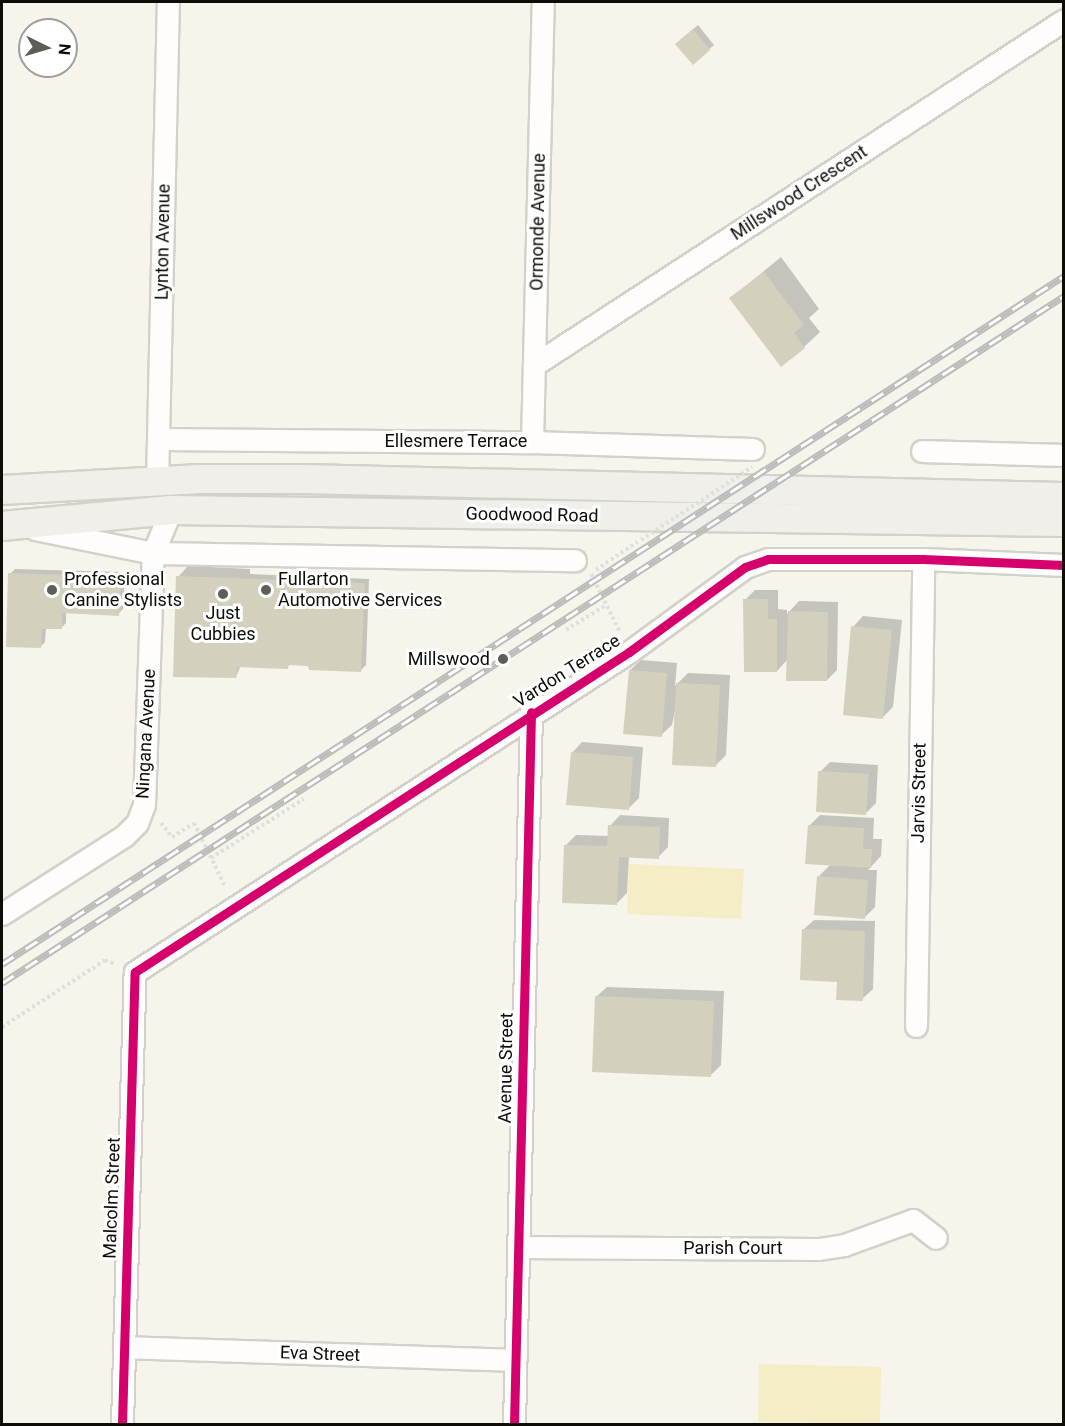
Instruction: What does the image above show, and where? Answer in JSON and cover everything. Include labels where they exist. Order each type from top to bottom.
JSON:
[{"type":"main road","name":"Goodwood Road","points":[[2,490],[157,482],[304,478],[1064,497]]},
{"type":"main road","name":"Goodwood Road","points":[[9,526],[171,510],[1064,522]]},
{"type":"street","name":"Lynton Avenue","points":[[157,482],[168,2]]},
{"type":"street","name":"Ormonde Avenue","points":[[532,442],[543,2]]},
{"type":"street","name":"Millswood Crescent","points":[[534,365],[1064,20]]},
{"type":"street","name":"Ellesmere Terrace","points":[[159,439],[532,442],[753,458]]},
{"type":"street","points":[[922,451],[1064,455]]},
{"type":"street","name":"Ningana Avenue","points":[[2,914],[124,836],[137,823],[144,805],[153,553],[171,510]]},
{"type":"street","points":[[9,526],[153,553],[583,567]]},
{"type":"street","name":"Vardon Terrace","points":[[135,972],[531,712],[630,652],[745,567],[768,559],[923,559],[1064,565]]},
{"type":"street","name":"Jarvis Street","points":[[916,1026],[923,559]]},
{"type":"street","name":"Avenue Street","points":[[514,1425],[531,712]]},
{"type":"street","name":"Malcolm Street","points":[[122,1425],[135,972]]},
{"type":"street","name":"Parish Court","points":[[518,1247],[819,1249],[844,1245],[913,1220],[936,1238]]},
{"type":"street","name":"Eva Street","points":[[124,1347],[515,1360]]},
{"type":"path","points":[[630,652],[583,567],[641,540],[753,458]]},
{"type":"path","points":[[567,630],[606,605]]},
{"type":"path","points":[[211,859],[304,799]]},
{"type":"path","points":[[144,805],[172,837],[194,824],[234,907]]},
{"type":"path","points":[[2,1027],[105,960],[135,972]]},
{"type":"shaded area","points":[[629,864],[744,869],[741,919],[627,914]]},
{"type":"shaded area","points":[[759,1364],[881,1367],[880,1424],[758,1422]]},
{"type":"building","points":[[693,29],[710,50],[693,65],[675,44]]},
{"type":"building","points":[[764,272],[804,325],[794,333],[805,348],[781,367],[729,298]]},
{"type":"building","points":[[8,573],[116,576],[121,581],[119,616],[62,613],[62,629],[42,629],[41,648],[6,647]]},
{"type":"building","points":[[176,576],[365,583],[361,672],[309,670],[308,666],[288,665],[288,669],[237,667],[236,678],[173,677]]},
{"type":"building","points":[[743,599],[768,599],[768,619],[777,619],[777,672],[744,672]]},
{"type":"building","points":[[788,611],[828,612],[827,681],[786,681]]},
{"type":"building","points":[[851,626],[892,630],[883,719],[843,715]]},
{"type":"building","points":[[629,670],[667,673],[662,737],[623,734]]},
{"type":"building","points":[[676,683],[720,685],[716,767],[672,765]]},
{"type":"building","points":[[571,752],[633,757],[629,810],[566,805]]},
{"type":"building","points":[[818,771],[869,774],[866,815],[816,812]]},
{"type":"building","points":[[608,825],[660,827],[659,859],[619,857],[617,905],[562,903],[564,845],[607,846]]},
{"type":"building","points":[[808,825],[864,828],[863,849],[872,849],[871,868],[805,864]]},
{"type":"building","points":[[817,876],[868,880],[865,919],[814,915]]},
{"type":"building","points":[[802,929],[865,931],[863,1001],[836,1000],[837,982],[800,980]]},
{"type":"building","points":[[595,996],[714,1001],[711,1077],[592,1072]]},
{"type":"railway","points":[[2,964],[1064,276]]},
{"type":"railway","points":[[2,983],[1064,296]]},
{"type":"cycle path","points":[[122,1424],[135,972],[629,652],[745,567],[768,559],[923,559],[1064,565]]},
{"type":"cycle path","points":[[514,1424],[531,712]]},
{"type":"place","name":"Professional Canine Stylists","points":[[52,590]]},
{"type":"place","name":"Fullarton Automotive Services","points":[[266,590]]},
{"type":"place","name":"Just Cubbies","points":[[223,594]]},
{"type":"place","name":"Millswood","points":[[503,659]]}]
